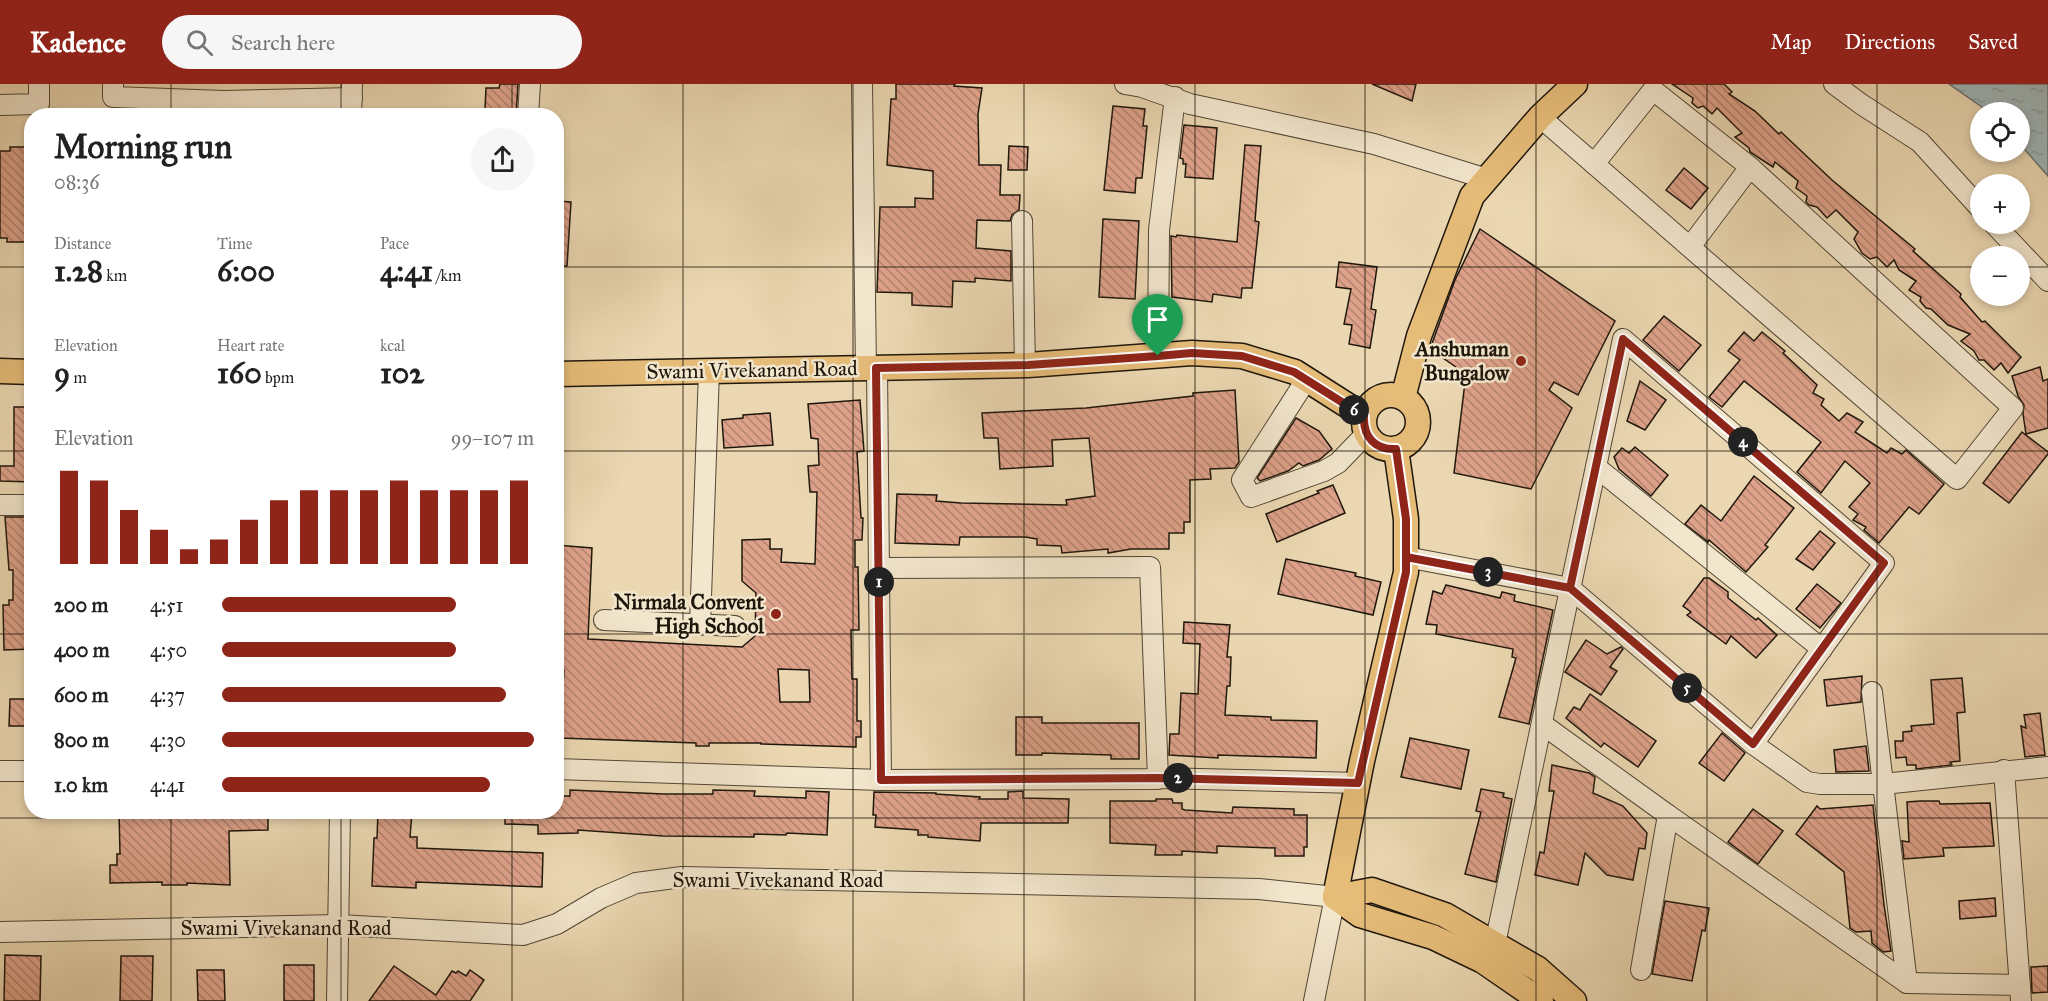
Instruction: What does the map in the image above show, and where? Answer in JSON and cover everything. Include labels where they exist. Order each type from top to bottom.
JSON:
[{"type":"main road","points":[[1403,398],[1419,336],[1472,196],[1540,117],[1575,84]]},
{"type":"main road","name":"Swami Vivekanand Road","points":[[564,374],[1025,365],[1192,353],[1242,356],[1294,372],[1365,425]]},
{"type":"main road","points":[[0,371],[24,372]]},
{"type":"main road","points":[[1388,395],[1403,398],[1414,407],[1417,414],[1418,429],[1410,442],[1396,449],[1387,450],[1378,447],[1365,425],[1368,406],[1388,395]]},
{"type":"main road","points":[[1396,449],[1406,519],[1406,572],[1358,783],[1335,897],[1360,915],[1489,952],[1538,969],[1574,1001]]},
{"type":"main road","points":[[1489,952],[1541,1001]]},
{"type":"street","points":[[112,84],[112,97],[224,92],[352,99]]},
{"type":"street","points":[[528,108],[530,84]]},
{"type":"street","points":[[862,84],[879,568],[881,780]]},
{"type":"street","points":[[1834,84],[1920,142],[1970,197]]},
{"type":"street","points":[[1137,85],[1190,104],[1374,144],[1487,179]]},
{"type":"street","points":[[1540,117],[1594,164],[1690,247],[1956,479],[2013,408],[1750,167],[1653,90],[1594,164]]},
{"type":"street","points":[[0,105],[39,94]]},
{"type":"street","points":[[1158,356],[1159,230],[1175,97]]},
{"type":"street","points":[[1690,247],[1750,167]]},
{"type":"street","points":[[1022,222],[1025,365]]},
{"type":"street","points":[[2003,234],[2048,281]]},
{"type":"street","points":[[1489,952],[1542,724],[1623,339],[1884,563],[1753,744]]},
{"type":"street","points":[[700,625],[709,371]]},
{"type":"street","points":[[1306,380],[1242,480],[1251,497],[1324,471],[1338,463],[1365,425]]},
{"type":"street","points":[[1596,467],[1822,649]]},
{"type":"street","points":[[0,505],[24,505]]},
{"type":"street","points":[[1406,557],[1570,588],[1753,744],[1807,782],[1883,784],[2048,767]]},
{"type":"street","points":[[879,568],[1150,567],[1158,778]]},
{"type":"street","points":[[604,620],[735,626]]},
{"type":"street","points":[[1872,692],[1907,983]]},
{"type":"street","points":[[1542,724],[1907,983],[2020,993],[2004,770]]},
{"type":"street","points":[[564,769],[881,780],[1158,778],[1358,783]]},
{"type":"street","points":[[0,771],[24,771]]},
{"type":"street","points":[[1641,970],[1668,815]]},
{"type":"street","points":[[337,1001],[340,819]]},
{"type":"street","name":"Swami Vivekanand Road","points":[[0,932],[338,925],[523,935],[556,924],[602,898],[636,883],[682,877],[1259,890],[1335,897]]},
{"type":"street","points":[[1314,1001],[1335,897]]},
{"type":"water","points":[[1949,84],[2048,84],[2048,176],[2030,156],[2030,102],[1975,102]]},
{"type":"building","points":[[500,84],[518,84],[516,108],[485,108],[486,88],[499,88]]},
{"type":"building","points":[[896,84],[955,84],[954,86],[982,88],[978,114],[979,165],[1001,165],[1000,195],[1020,195],[1019,210],[1012,215],[1010,221],[977,220],[976,248],[1011,251],[1011,281],[975,278],[975,282],[953,281],[952,307],[912,305],[912,293],[877,292],[880,207],[915,207],[915,198],[933,199],[933,171],[887,165],[891,99],[896,99]]},
{"type":"building","points":[[1372,84],[1416,84],[1412,101]]},
{"type":"building","points":[[1672,84],[1724,84],[1732,92],[1729,94],[1755,111],[1779,134],[1781,132],[1832,180],[1915,249],[1913,251],[1961,294],[1960,297],[1982,322],[1985,321],[2021,357],[2008,373],[2001,363],[1994,370],[1984,360],[1979,360],[1974,351],[1961,341],[1970,334],[1948,325],[1931,309],[1926,308],[1920,301],[1921,297],[1909,290],[1916,281],[1899,270],[1894,260],[1887,267],[1877,257],[1870,259],[1862,253],[1854,239],[1858,232],[1836,210],[1827,218],[1817,207],[1809,205],[1806,202],[1807,196],[1796,188],[1798,181],[1775,162],[1773,167],[1750,152],[1749,148],[1735,137],[1742,133],[1717,108],[1712,114],[1703,106],[1698,108],[1692,103],[1693,98]]},
{"type":"building","points":[[1113,106],[1145,109],[1143,126],[1147,126],[1142,178],[1136,178],[1135,193],[1104,190]]},
{"type":"building","points":[[1184,125],[1217,128],[1213,179],[1185,177],[1186,164],[1183,164],[1183,159],[1180,158]]},
{"type":"building","points":[[1245,145],[1261,146],[1255,221],[1259,222],[1252,288],[1242,288],[1241,298],[1213,294],[1212,302],[1172,297],[1171,236],[1237,242]]},
{"type":"building","points":[[1009,146],[1028,147],[1027,170],[1008,170]]},
{"type":"building","points":[[10,147],[24,147],[24,242],[7,242],[7,238],[0,238],[0,151],[10,151]]},
{"type":"building","points":[[1684,168],[1708,188],[1691,209],[1666,190]]},
{"type":"building","points":[[564,202],[571,202],[567,266],[564,266]]},
{"type":"building","points":[[1103,219],[1139,221],[1135,299],[1099,297]]},
{"type":"building","name":"Anshuman Bungalow","points":[[1480,229],[1615,321],[1578,395],[1554,382],[1549,390],[1572,408],[1531,489],[1454,473],[1466,374],[1430,349],[1455,280]]},
{"type":"building","points":[[1339,262],[1377,267],[1371,309],[1376,310],[1370,348],[1349,344],[1352,325],[1344,324],[1351,289],[1336,287]]},
{"type":"building","points":[[1664,316],[1701,345],[1679,371],[1643,340]]},
{"type":"building","points":[[1744,332],[1754,341],[1762,332],[1785,351],[1783,353],[1817,385],[1813,393],[1824,399],[1821,405],[1839,421],[1847,413],[1863,422],[1855,432],[1887,453],[1891,448],[1902,454],[1906,450],[1944,484],[1919,514],[1909,507],[1879,543],[1864,530],[1866,527],[1853,520],[1858,514],[1849,507],[1870,483],[1845,461],[1821,493],[1797,472],[1821,442],[1744,381],[1722,407],[1709,397],[1740,360],[1728,351]]},
{"type":"building","points":[[2040,367],[2043,381],[2048,379],[2048,428],[2026,434],[2024,405],[2018,396],[2012,376]]},
{"type":"building","points":[[1640,381],[1666,400],[1645,430],[1627,421]]},
{"type":"building","points":[[1235,390],[1239,462],[1235,468],[1210,469],[1211,479],[1190,480],[1190,522],[1184,522],[1184,533],[1169,533],[1169,549],[1131,549],[1108,553],[1108,549],[1062,553],[1061,546],[1037,545],[1037,539],[1025,537],[960,537],[959,545],[895,543],[897,494],[937,495],[936,501],[961,503],[1067,505],[1066,500],[1095,496],[1089,438],[1052,440],[1053,466],[1000,469],[998,438],[984,438],[982,413],[1086,408],[1193,396],[1193,393]]},
{"type":"building","points":[[860,400],[864,451],[857,452],[861,518],[863,518],[862,540],[855,540],[859,630],[851,630],[852,679],[857,679],[857,721],[861,721],[861,737],[856,737],[856,747],[761,743],[709,743],[709,746],[696,746],[696,743],[564,738],[564,546],[592,548],[588,639],[742,647],[755,636],[756,593],[742,581],[742,540],[770,539],[770,549],[782,549],[781,562],[815,564],[817,492],[810,492],[808,466],[819,465],[818,439],[811,438],[808,404]],"holes":[[[778,669],[809,670],[810,702],[780,702]]]},
{"type":"building","points":[[14,407],[24,407],[24,482],[0,481],[0,466],[14,466]]},
{"type":"building","points":[[770,413],[773,445],[724,448],[722,420],[743,418],[743,415]]},
{"type":"building","points":[[1296,418],[1319,431],[1332,449],[1319,460],[1303,466],[1299,463],[1288,471],[1260,481],[1257,478]]},
{"type":"building","points":[[2022,432],[2048,454],[2009,503],[1983,483]]},
{"type":"building","points":[[1635,447],[1668,475],[1651,496],[1619,469],[1614,457],[1622,448],[1629,453]]},
{"type":"building","points":[[1754,476],[1794,508],[1765,545],[1768,547],[1746,572],[1709,540],[1708,542],[1685,524],[1701,505],[1721,521]]},
{"type":"building","points":[[1333,485],[1345,513],[1277,542],[1266,514]]},
{"type":"building","points":[[5,517],[24,517],[24,649],[4,650],[3,605],[9,605],[9,600],[13,600],[13,570],[9,570]]},
{"type":"building","points":[[1820,531],[1835,543],[1813,570],[1796,559]]},
{"type":"building","points":[[1286,559],[1356,573],[1355,576],[1381,582],[1373,615],[1278,594]]},
{"type":"building","points":[[1704,578],[1709,578],[1728,592],[1728,598],[1756,620],[1758,618],[1777,635],[1756,658],[1731,636],[1726,644],[1687,615],[1691,612],[1683,606]]},
{"type":"building","points":[[1817,584],[1841,603],[1820,628],[1796,609]]},
{"type":"building","points":[[1446,585],[1500,598],[1502,592],[1515,595],[1514,601],[1553,610],[1529,724],[1499,717],[1516,658],[1512,657],[1513,649],[1436,634],[1437,625],[1426,624],[1433,591],[1442,594]]},
{"type":"building","points":[[1184,622],[1230,625],[1227,657],[1231,657],[1230,686],[1227,686],[1225,715],[1271,717],[1271,720],[1317,721],[1316,758],[1218,755],[1218,758],[1169,755],[1170,734],[1179,734],[1181,693],[1198,694],[1200,644],[1183,643]]},
{"type":"building","points":[[1586,640],[1607,654],[1621,647],[1623,649],[1610,667],[1617,671],[1601,695],[1565,672]]},
{"type":"building","points":[[1862,676],[1861,702],[1827,706],[1824,680]]},
{"type":"building","points":[[1962,678],[1965,712],[1957,713],[1960,761],[1950,762],[1952,765],[1916,769],[1916,765],[1907,765],[1906,757],[1896,758],[1895,741],[1903,741],[1903,732],[1912,731],[1911,726],[1934,724],[1931,680]]},
{"type":"building","points":[[1590,694],[1656,741],[1638,767],[1604,743],[1601,747],[1566,718],[1574,707],[1580,710]]},
{"type":"building","points":[[10,699],[24,699],[24,726],[9,726]]},
{"type":"building","points":[[2040,713],[2045,755],[2025,757],[2021,726],[2026,728],[2024,715]]},
{"type":"building","points":[[1016,717],[1042,717],[1042,723],[1139,723],[1139,759],[1111,759],[1111,755],[1042,753],[1042,755],[1016,755]]},
{"type":"building","points":[[1722,733],[1745,753],[1724,781],[1699,763]]},
{"type":"building","points":[[1410,738],[1469,750],[1461,789],[1401,777]]},
{"type":"building","points":[[1866,746],[1869,771],[1836,772],[1834,750]]},
{"type":"building","points":[[1552,765],[1589,773],[1595,777],[1593,793],[1623,806],[1647,833],[1645,849],[1639,848],[1633,880],[1607,875],[1585,853],[1578,885],[1535,875],[1540,852],[1544,853],[1554,791],[1549,791]]},
{"type":"building","points":[[1481,789],[1504,793],[1503,797],[1512,799],[1496,882],[1465,874],[1481,812],[1476,811]]},
{"type":"building","points":[[570,790],[664,794],[713,794],[713,790],[755,791],[754,796],[806,798],[806,791],[829,792],[827,835],[787,833],[786,835],[754,834],[754,837],[663,836],[578,830],[578,833],[538,834],[538,825],[505,824],[505,819],[564,819],[564,796],[570,796]]},
{"type":"building","points":[[1023,791],[1023,798],[1069,799],[1068,823],[981,823],[980,841],[928,837],[928,835],[918,835],[918,830],[875,827],[874,792],[936,793],[980,797],[979,799],[1008,799],[1008,792]]},
{"type":"building","points":[[1156,799],[1172,799],[1173,803],[1182,803],[1182,809],[1185,810],[1232,813],[1233,807],[1294,809],[1294,815],[1307,815],[1307,847],[1304,847],[1304,856],[1275,856],[1275,848],[1217,846],[1217,853],[1182,851],[1182,855],[1155,855],[1156,845],[1110,843],[1110,801],[1156,801]]},
{"type":"building","points":[[1939,801],[1940,804],[1990,803],[1994,846],[1943,848],[1944,856],[1904,859],[1902,841],[1909,842],[1907,802]]},
{"type":"building","points":[[1873,805],[1891,951],[1883,952],[1872,943],[1871,931],[1856,932],[1850,928],[1844,872],[1796,834],[1817,806],[1820,809]]},
{"type":"building","points":[[1753,809],[1783,831],[1758,864],[1728,842]]},
{"type":"building","points":[[119,819],[268,819],[268,830],[229,831],[230,885],[187,883],[187,885],[162,885],[162,882],[110,883],[110,865],[117,865],[117,854],[120,854]]},
{"type":"building","points":[[378,819],[411,819],[410,837],[417,837],[417,848],[543,853],[542,887],[416,882],[416,888],[372,886],[374,838],[377,838]]},
{"type":"building","points":[[1995,898],[1996,916],[1960,919],[1959,901]]},
{"type":"building","points":[[1665,901],[1709,908],[1705,931],[1702,930],[1692,981],[1652,974]]},
{"type":"building","points":[[5,955],[41,956],[40,1001],[4,1001]]},
{"type":"building","points":[[121,956],[153,956],[152,1001],[120,1001]]},
{"type":"building","points":[[284,965],[314,965],[314,1001],[284,1001]]},
{"type":"building","points":[[394,966],[436,995],[452,971],[456,973],[458,971],[466,976],[470,970],[484,980],[470,1001],[369,1001]]},
{"type":"building","points":[[2048,966],[2048,992],[2032,993],[2031,967]]},
{"type":"building","points":[[197,970],[224,970],[225,1001],[198,1001]]},
{"type":"place","name":"Anshuman Bungalow","points":[[1521,361]]},
{"type":"place","name":"Nirmala Convent High School","points":[[776,614]]},
{"type":"route","points":[[1158,356],[1028,365],[876,368],[881,780],[1158,778],[1358,783],[1389,638],[1406,572],[1406,557],[1570,588],[1623,339],[1884,563],[1753,744],[1570,588],[1488,572],[1406,557],[1406,519],[1396,449],[1387,450],[1372,442],[1366,434],[1364,416],[1294,372],[1242,356],[1192,353],[1158,356]]}]
